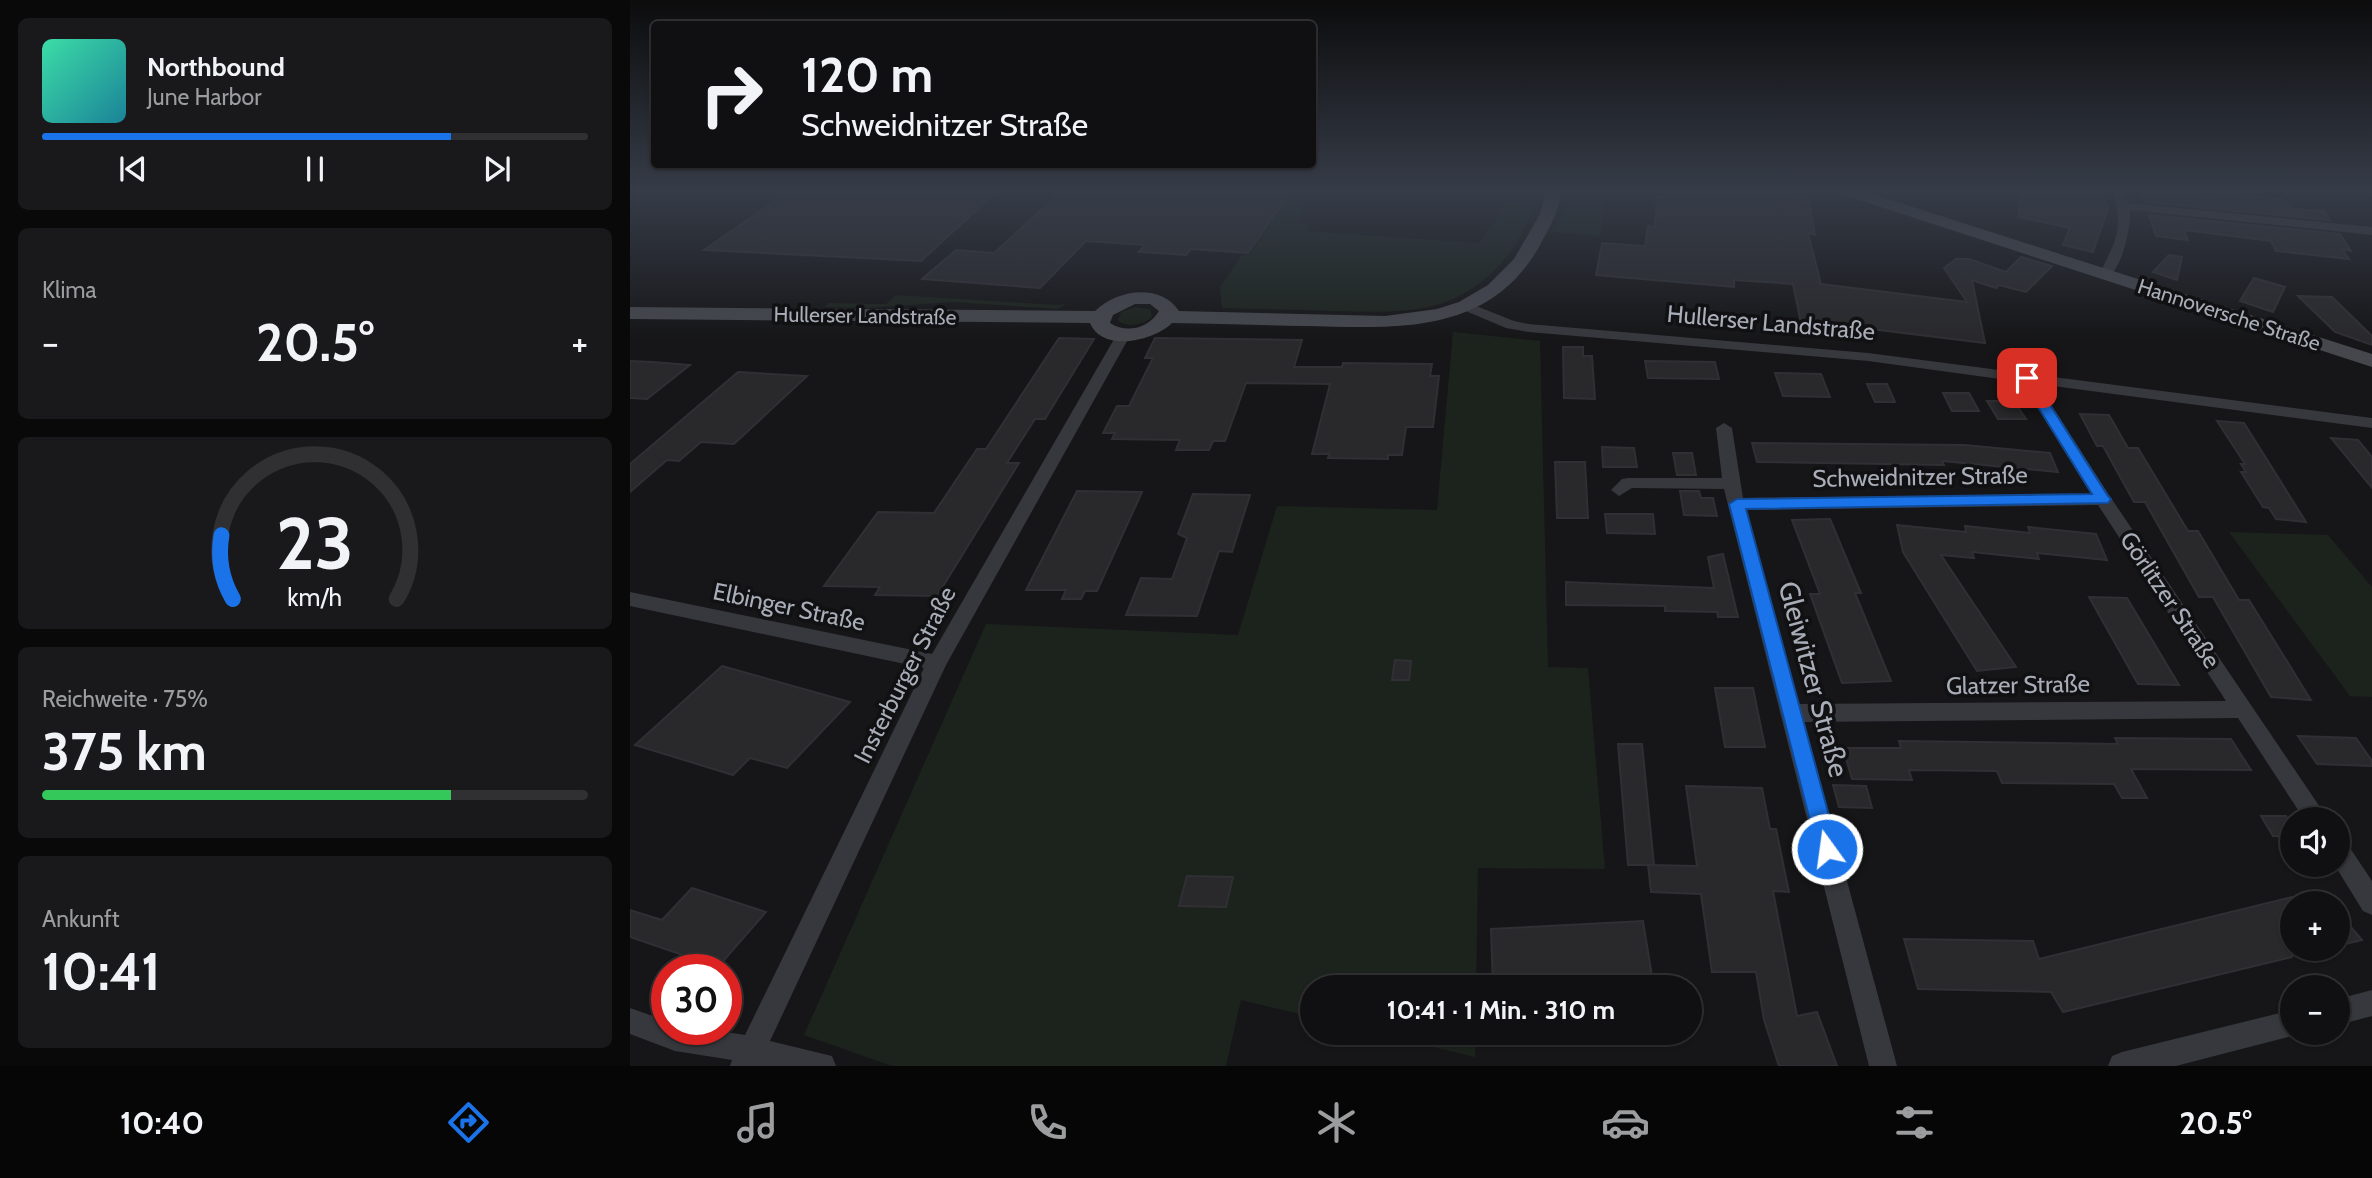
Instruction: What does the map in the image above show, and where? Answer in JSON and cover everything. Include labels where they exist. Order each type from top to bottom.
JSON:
[{"type":"street","points":[[1100,317],[1100,325],[1105,330],[1124,334],[1155,327],[1167,317],[1385,322],[1418,319],[1466,306],[1495,289],[1521,262],[1533,241]]},
{"type":"street","name":"Hannoversche Straße","points":[[2000,241],[2372,361]]},
{"type":"street","points":[[2105,275],[2121,241]]},
{"type":"street","name":"Hullerser Landstraße","points":[[630,313],[1100,317],[1119,303],[1148,299],[1167,306],[1167,317]]},
{"type":"street","name":"Hullerser Landstraße","points":[[1466,306],[1511,325],[1528,328],[1826,353],[2372,423]]},
{"type":"street","name":"Insterburger Straße","points":[[747,1058],[937,663],[1124,334]]},
{"type":"street","name":"Görlitzer Straße","points":[[2027,378],[2103,499],[2309,807]]},
{"type":"street","name":"Gleiwitzer Straße","points":[[1724,428],[1734,494],[1883,1066]]},
{"type":"street","name":"Schweidnitzer Straße","points":[[1619,490],[1628,483],[1734,494],[2103,499]]},
{"type":"street","name":"Elbinger Straße","points":[[630,598],[937,663]]},
{"type":"street","name":"Glatzer Straße","points":[[1792,713],[2244,709]]},
{"type":"street","points":[[2350,868],[2372,902]]},
{"type":"street","points":[[2350,1009],[2371,1005]]},
{"type":"street","points":[[630,1021],[747,1058],[822,1066]]},
{"type":"street","points":[[2122,1066],[2280,1026]]},
{"type":"shaded area","points":[[1259,241],[1478,243],[1480,241],[1518,241],[1496,269],[1483,280],[1470,290],[1440,304],[1387,312],[1222,308],[1220,287],[1242,255],[1249,255]]},
{"type":"shaded area","points":[[896,295],[1066,304],[1058,309],[952,302],[869,308],[825,307],[828,303],[886,304]]},
{"type":"shaded area","points":[[1135,307],[1150,309],[1152,317],[1135,325],[1118,321],[1121,312]]},
{"type":"shaded area","points":[[1453,332],[1540,341],[1548,667],[1588,668],[1605,869],[1478,868],[1476,975],[1300,975],[1300,1014],[1241,1000],[1226,1066],[892,1066],[804,1035],[986,624],[1238,635],[1277,506],[1437,510]]},
{"type":"shaded area","points":[[2229,532],[2328,535],[2372,587],[2372,697],[2350,696]]},
{"type":"shaded area","points":[[1425,1045],[1476,1045],[1475,1057]]},
{"type":"building","points":[[717,241],[943,241],[921,261],[704,250]]},
{"type":"building","points":[[1007,241],[1256,241],[1248,253],[1191,249],[1186,255],[1139,252],[1145,245],[1086,241],[1040,288],[922,279],[956,250],[994,253]]},
{"type":"building","points":[[1646,241],[1810,241],[1821,284],[1967,302],[1944,268],[1956,259],[1969,259],[2006,272],[2021,257],[2052,266],[2026,292],[1999,285],[1996,288],[1972,280],[1985,343],[1830,324],[1833,335],[1803,333],[1793,284],[1734,280],[1734,287],[1596,275],[1602,243],[1645,246]]},
{"type":"building","points":[[2065,241],[2097,241],[2093,252],[2063,245]]},
{"type":"building","points":[[2271,241],[2344,241],[2351,251],[2342,249],[2349,259],[2276,251]]},
{"type":"building","points":[[2169,255],[2182,257],[2177,280],[2153,272]]},
{"type":"building","points":[[2254,278],[2285,287],[2273,312],[2240,301]]},
{"type":"building","points":[[2298,296],[2332,297],[2372,336],[2372,345],[2335,332]]},
{"type":"building","points":[[1059,338],[1094,339],[1045,419],[1035,419],[1007,463],[1019,463],[937,596],[875,595],[880,587],[824,586],[878,512],[934,513],[977,449],[986,449]]},
{"type":"building","points":[[1155,338],[1302,340],[1294,367],[1342,367],[1343,363],[1432,364],[1430,376],[1439,376],[1433,427],[1406,427],[1402,455],[1388,455],[1388,459],[1328,458],[1329,454],[1312,454],[1330,384],[1246,383],[1225,441],[1213,441],[1209,450],[1176,450],[1180,440],[1112,439],[1115,433],[1103,433],[1117,406],[1129,406],[1153,358],[1145,358]]},
{"type":"building","points":[[1563,347],[1583,347],[1583,356],[1592,356],[1595,399],[1564,398]]},
{"type":"building","points":[[630,361],[690,365],[647,399],[630,398]]},
{"type":"building","points":[[1645,361],[1715,362],[1719,379],[1648,378]]},
{"type":"building","points":[[738,372],[807,376],[734,444],[701,442],[679,461],[667,460],[630,492],[630,464]]},
{"type":"building","points":[[1775,373],[1821,374],[1830,397],[1783,396]]},
{"type":"building","points":[[1867,384],[1887,384],[1895,402],[1875,402]]},
{"type":"building","points":[[1943,393],[1969,393],[1979,411],[1952,411]]},
{"type":"building","points":[[1987,401],[2014,401],[2026,419],[1998,419]]},
{"type":"building","points":[[2080,414],[2109,415],[2128,448],[2138,448],[2188,531],[2198,531],[2239,600],[2249,600],[2311,700],[2271,697],[2213,597],[2199,597],[2145,502],[2134,502],[2103,446],[2097,446]]},
{"type":"building","points":[[2217,421],[2244,423],[2306,522],[2276,519],[2269,508],[2263,507],[2241,472],[2246,472],[2241,464],[2245,464]]},
{"type":"building","points":[[2331,438],[2358,440],[2372,457],[2372,488]]},
{"type":"building","points":[[1752,443],[1964,445],[2050,453],[2058,472],[1942,461],[1944,465],[1757,462]]},
{"type":"building","points":[[1602,447],[1634,448],[1637,467],[1603,467]]},
{"type":"building","points":[[1673,453],[1692,453],[1696,475],[1677,475]]},
{"type":"building","points":[[1555,462],[1585,462],[1588,518],[1557,518]]},
{"type":"building","points":[[1077,491],[1142,492],[1097,591],[1085,591],[1081,599],[1062,599],[1066,590],[1026,590]]},
{"type":"building","points":[[1680,491],[1699,491],[1701,498],[1713,498],[1717,516],[1684,515]]},
{"type":"building","points":[[1193,494],[1250,495],[1232,552],[1219,551],[1197,616],[1126,615],[1141,578],[1172,579],[1187,538],[1178,534]]},
{"type":"building","points":[[1605,514],[1653,514],[1655,534],[1607,533]]},
{"type":"building","points":[[1830,519],[1861,593],[1855,593],[1891,681],[1842,683],[1810,594],[1820,594],[1792,520]]},
{"type":"building","points":[[1897,525],[1966,532],[1965,526],[2030,533],[2028,527],[2096,534],[2107,560],[2037,553],[2039,559],[1972,552],[1974,558],[1941,555],[2016,667],[1977,671],[1903,552]]},
{"type":"building","points":[[1723,554],[1738,617],[1718,617],[1717,612],[1665,611],[1665,606],[1566,605],[1566,582],[1714,588],[1708,557]]},
{"type":"building","points":[[2089,597],[2127,598],[2179,685],[2138,684]]},
{"type":"building","points":[[1395,660],[1411,661],[1409,680],[1392,680]]},
{"type":"building","points":[[722,666],[850,702],[787,768],[750,758],[733,775],[635,745]]},
{"type":"building","points":[[1715,688],[1753,688],[1765,747],[1725,747]]},
{"type":"building","points":[[2298,736],[2356,738],[2372,761],[2372,766],[2317,764]]},
{"type":"building","points":[[2115,738],[2231,739],[2251,770],[2131,769],[2147,798],[2122,798],[2114,784],[2002,783],[1997,771],[1909,770],[1912,780],[1852,779],[1843,748],[1901,748],[1899,741],[2118,744]]},
{"type":"building","points":[[1618,744],[1642,744],[1654,865],[1628,865]]},
{"type":"building","points":[[1833,785],[1866,786],[1872,808],[1839,807]]},
{"type":"building","points":[[1686,786],[1762,788],[1770,829],[1776,829],[1789,892],[1773,891],[1797,1016],[1817,1012],[1837,1066],[1779,1066],[1764,1020],[1756,972],[1712,972],[1701,894],[1651,892],[1648,865],[1697,866]]},
{"type":"building","points":[[2261,816],[2280,816],[2280,836],[2273,836]]},
{"type":"building","points":[[1187,876],[1233,877],[1226,907],[1179,906]]},
{"type":"building","points":[[692,888],[766,912],[729,954],[680,954],[630,937],[630,910],[662,920]]},
{"type":"building","points":[[2280,900],[2280,960],[2063,1012],[2051,992],[1918,989],[1904,939],[2033,941],[2039,959]]},
{"type":"building","points":[[1643,921],[1652,975],[1493,975],[1491,929]]},
{"type":"building","points":[[2350,926],[2362,940],[2350,943]]},
{"type":"route","points":[[1827,849],[1737,504],[2103,499],[2027,378]]}]
